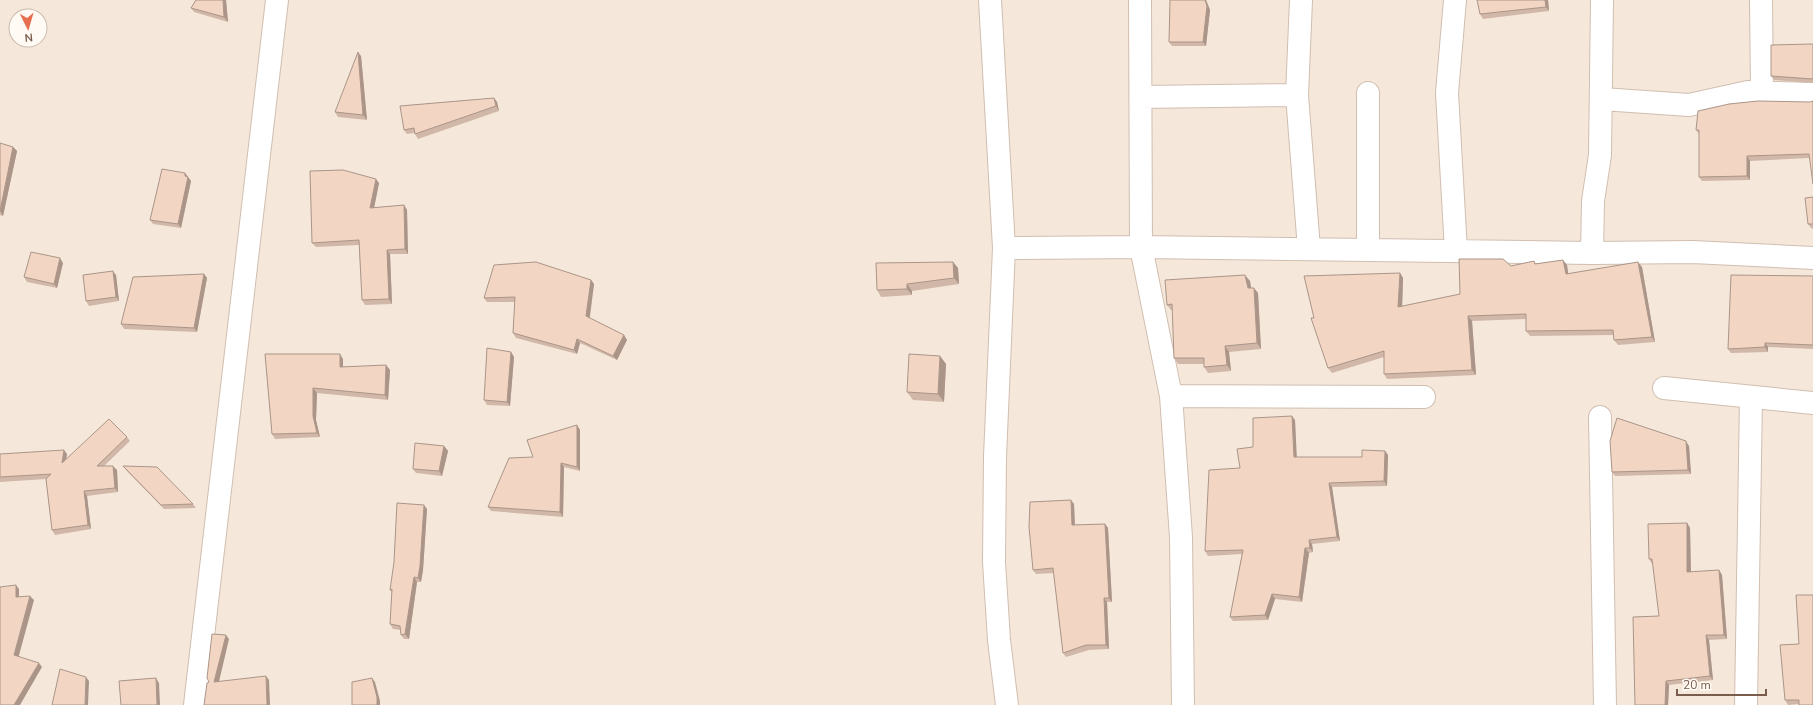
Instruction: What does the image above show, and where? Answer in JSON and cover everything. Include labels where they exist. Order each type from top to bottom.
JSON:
[{"type":"street","points":[[195,705],[277,0]]},
{"type":"street","points":[[990,0],[1004,248],[995,457],[994,562],[999,640],[1007,705]]},
{"type":"street","points":[[1140,0],[1141,247],[1172,396],[1180,537],[1183,705]]},
{"type":"street","points":[[1301,0],[1297,95],[1309,249]]},
{"type":"street","points":[[1456,0],[1447,93],[1456,251]]},
{"type":"street","points":[[1592,253],[1593,201],[1600,155],[1602,99],[1602,0]]},
{"type":"street","points":[[1761,0],[1762,92]]},
{"type":"street","points":[[1602,99],[1689,104],[1710,101],[1730,95],[1762,92],[1813,94]]},
{"type":"street","points":[[1368,93],[1368,250]]},
{"type":"street","points":[[1141,98],[1297,95]]},
{"type":"street","points":[[1004,248],[1141,247],[1592,253],[1693,252],[1813,258]]},
{"type":"street","points":[[1664,388],[1813,403]]},
{"type":"street","points":[[1172,396],[1424,397]]},
{"type":"street","points":[[1746,705],[1752,398]]},
{"type":"street","points":[[1600,417],[1605,705]]},
{"type":"shaded area","points":[[0,0],[1813,0],[1813,705],[0,705]]},
{"type":"building","points":[[196,0],[223,0],[224,17],[191,8]]},
{"type":"building","points":[[1170,0],[1205,0],[1207,6],[1203,42],[1169,42]]},
{"type":"building","points":[[1477,0],[1545,0],[1546,7],[1480,14]]},
{"type":"building","points":[[1813,44],[1813,79],[1771,76],[1771,45]]},
{"type":"building","points":[[358,52],[363,115],[335,112]]},
{"type":"building","points":[[494,98],[496,106],[415,134],[414,128],[404,130],[400,106]]},
{"type":"building","points":[[1758,101],[1813,101],[1813,184],[1809,154],[1747,156],[1747,176],[1699,177],[1699,130],[1696,130],[1698,111],[1729,104]]},
{"type":"building","points":[[0,143],[13,147],[0,211]]},
{"type":"building","points":[[162,169],[185,173],[185,176],[188,177],[178,224],[150,220]]},
{"type":"building","points":[[343,170],[376,179],[370,208],[404,205],[405,249],[387,250],[389,299],[362,300],[359,240],[312,243],[310,171]]},
{"type":"building","points":[[1813,197],[1813,224],[1808,224],[1805,198]]},
{"type":"building","points":[[31,252],[60,258],[54,284],[24,277]]},
{"type":"building","points":[[1459,259],[1503,259],[1511,266],[1534,261],[1535,264],[1563,260],[1566,274],[1638,262],[1652,337],[1614,340],[1613,330],[1526,331],[1526,314],[1468,316],[1472,370],[1384,374],[1384,351],[1328,368],[1311,318],[1314,318],[1304,276],[1400,273],[1398,307],[1460,294]]},
{"type":"building","points":[[536,262],[591,280],[586,316],[624,335],[613,356],[577,339],[574,350],[513,333],[515,297],[484,298],[494,265]]},
{"type":"building","points":[[953,262],[954,278],[907,284],[907,289],[877,290],[876,263]]},
{"type":"building","points":[[113,271],[116,297],[86,301],[83,275]]},
{"type":"building","points":[[204,274],[194,328],[121,324],[133,277]]},
{"type":"building","points":[[1245,275],[1248,288],[1254,288],[1257,343],[1225,346],[1227,365],[1204,367],[1204,358],[1174,358],[1172,304],[1167,305],[1165,280]]},
{"type":"building","points":[[1731,275],[1813,276],[1813,345],[1765,343],[1765,347],[1728,349]]},
{"type":"building","points":[[487,348],[511,352],[507,402],[484,400]]},
{"type":"building","points":[[265,354],[340,354],[340,367],[386,365],[385,395],[313,388],[313,416],[317,433],[272,434]]},
{"type":"building","points":[[909,354],[940,356],[938,394],[907,392]]},
{"type":"building","points":[[1292,416],[1294,457],[1362,457],[1362,450],[1385,451],[1384,481],[1329,483],[1337,537],[1309,540],[1310,548],[1305,548],[1299,597],[1272,594],[1265,615],[1230,617],[1243,550],[1205,551],[1209,470],[1240,468],[1237,449],[1253,447],[1253,418]]},
{"type":"building","points":[[1617,418],[1686,441],[1688,470],[1612,472],[1610,441]]},
{"type":"building","points":[[109,419],[127,437],[97,466],[113,466],[115,488],[84,491],[88,525],[52,530],[46,479],[51,474],[0,477],[0,454],[64,450],[62,463]]},
{"type":"building","points":[[577,425],[577,467],[561,463],[560,512],[488,507],[509,458],[533,457],[527,440]]},
{"type":"building","points":[[415,443],[444,446],[439,471],[413,469]]},
{"type":"building","points":[[123,466],[157,467],[193,504],[161,505]]},
{"type":"building","points":[[1071,500],[1072,525],[1105,524],[1109,598],[1104,598],[1106,645],[1086,645],[1063,653],[1053,568],[1033,570],[1029,527],[1030,502]]},
{"type":"building","points":[[397,503],[424,505],[418,578],[414,577],[405,634],[401,635],[400,626],[390,624],[392,589],[390,590],[394,562]]},
{"type":"building","points":[[1687,523],[1687,572],[1719,570],[1724,635],[1706,635],[1710,676],[1666,681],[1665,705],[1635,705],[1633,617],[1659,616],[1652,559],[1649,559],[1648,524]]},
{"type":"building","points":[[16,585],[16,597],[30,596],[14,655],[39,663],[14,705],[0,705],[0,587]]},
{"type":"building","points":[[1796,595],[1813,595],[1813,705],[1799,705],[1799,700],[1785,700],[1780,645],[1799,644]]},
{"type":"building","points":[[212,634],[226,635],[214,682],[266,676],[267,705],[204,705],[207,683],[209,682],[207,678]]},
{"type":"building","points":[[60,669],[86,677],[85,705],[52,705]]},
{"type":"building","points":[[156,678],[157,705],[121,705],[119,681]]},
{"type":"building","points":[[372,678],[377,697],[377,705],[352,705],[352,682]]}]
